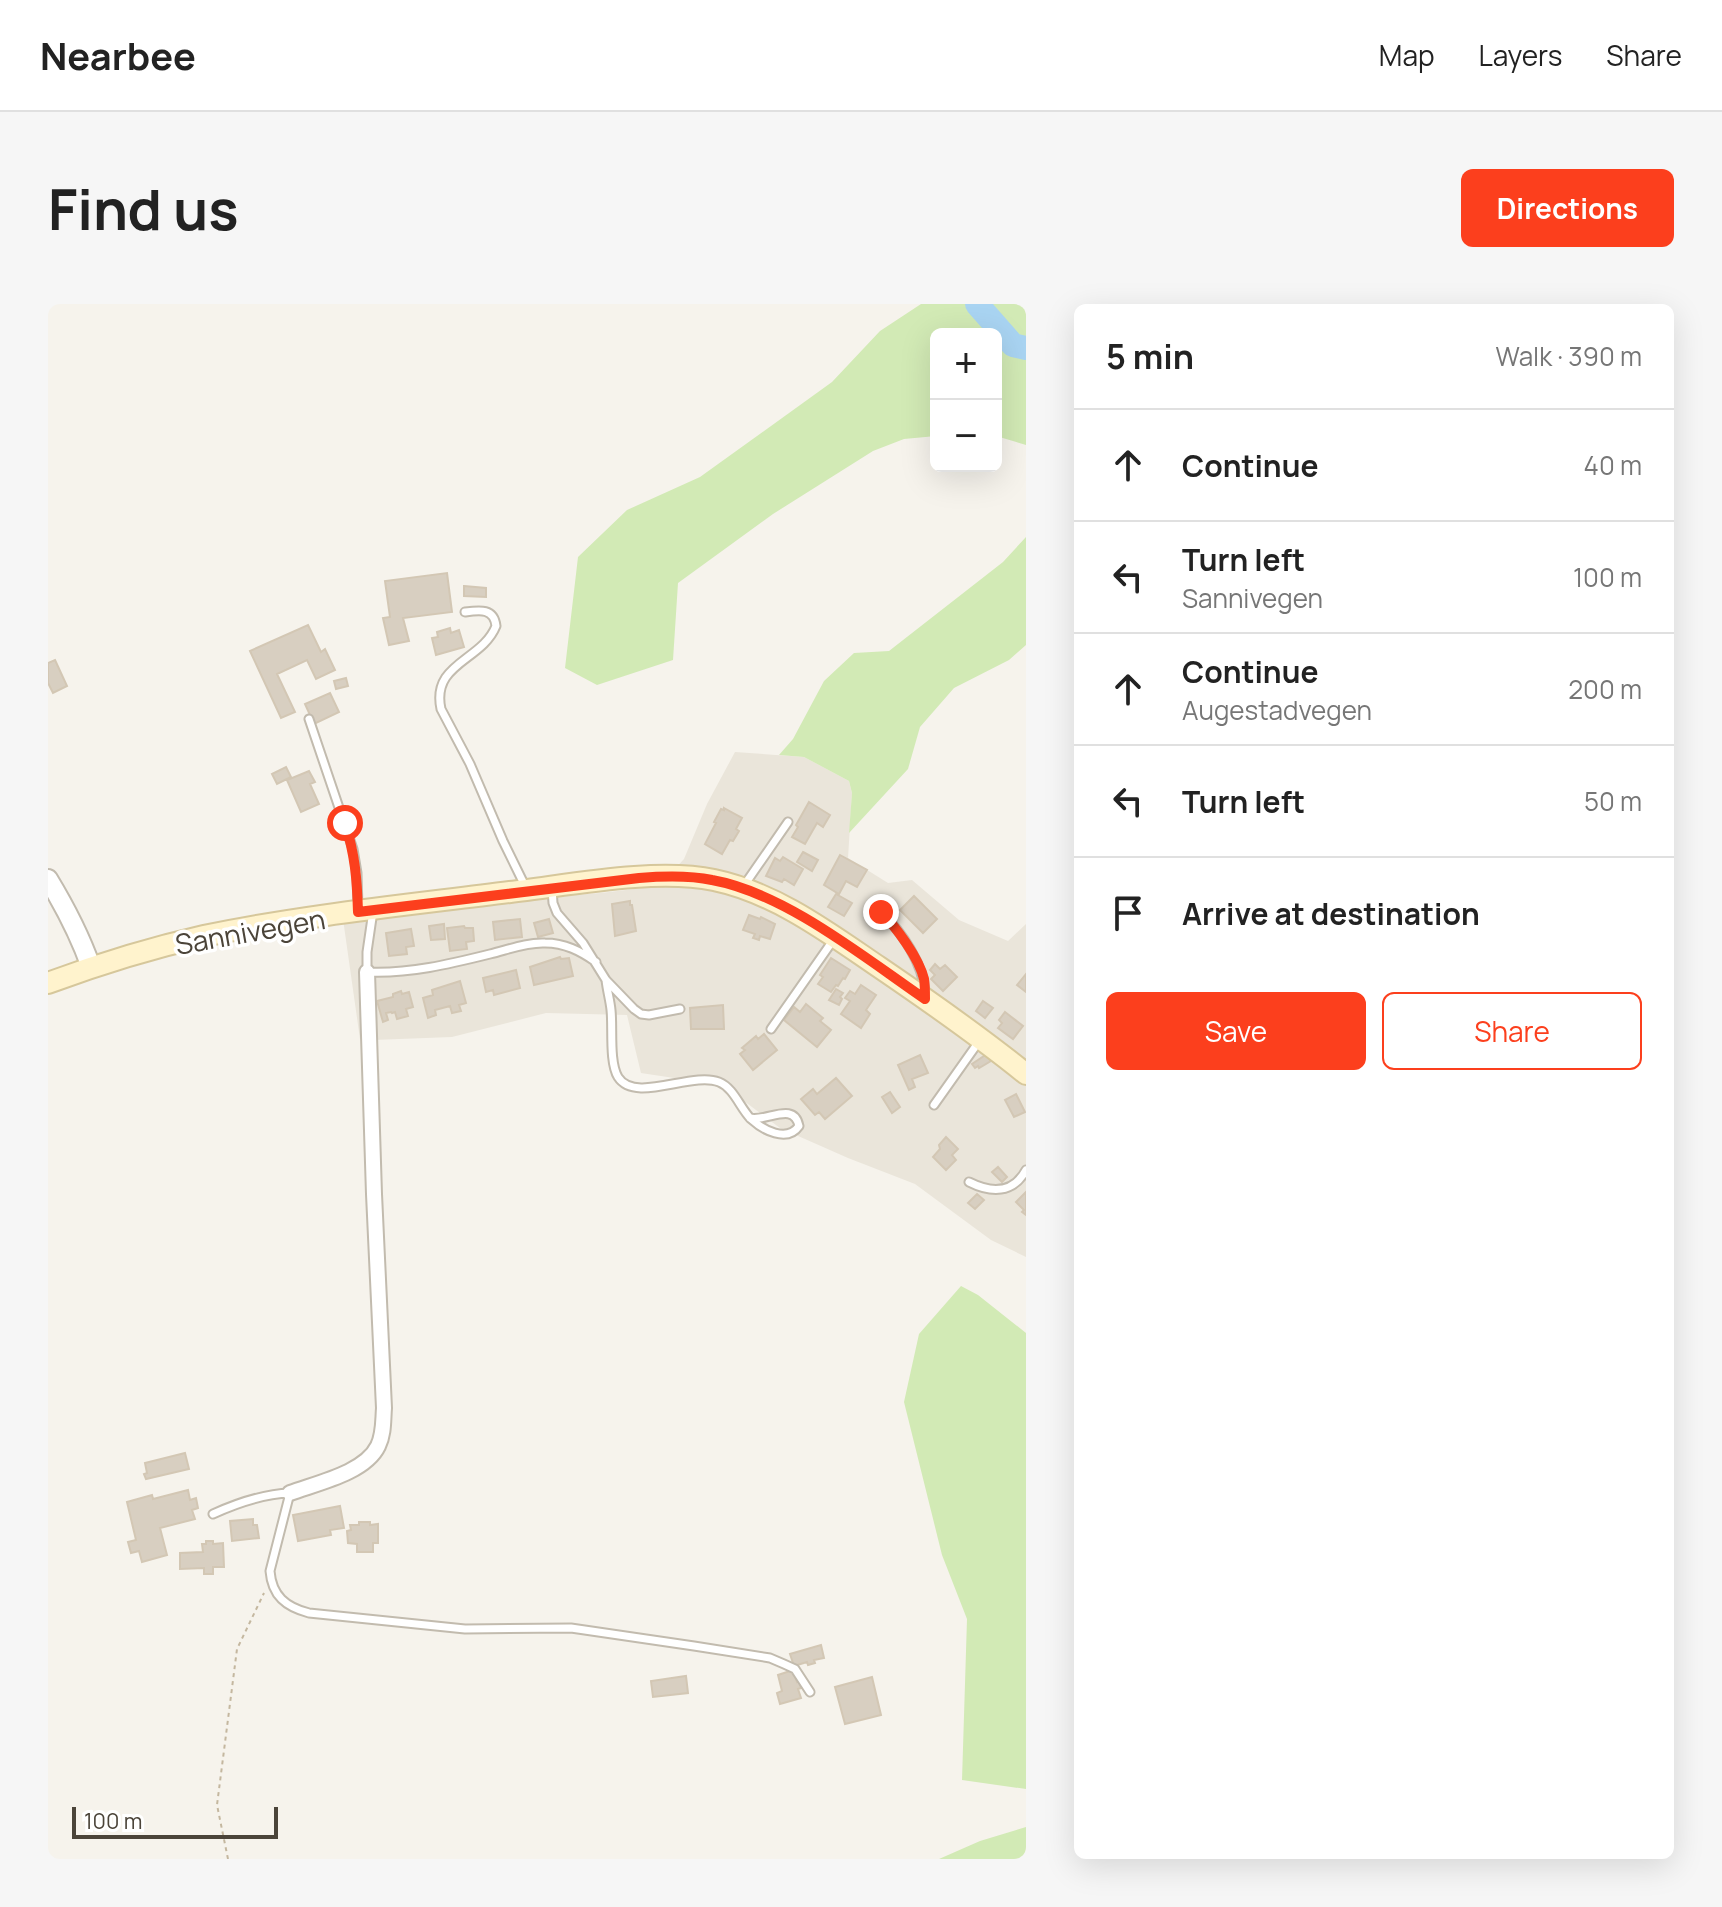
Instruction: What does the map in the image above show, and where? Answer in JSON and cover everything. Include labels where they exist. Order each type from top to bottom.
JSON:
[{"type":"main road","name":"Sannivegen","points":[[48,983],[139,952],[273,924],[552,887],[668,876],[715,880],[741,888],[808,919],[981,1038],[1026,1074]]},
{"type":"street","points":[[48,879],[83,945],[91,967]]},
{"type":"street","points":[[290,1493],[354,1469],[373,1454],[382,1435],[384,1408],[367,972]]},
{"type":"lane","points":[[465,612],[487,611],[493,615],[496,626],[486,642],[448,672],[439,691],[441,709],[470,764],[527,890]]},
{"type":"lane","points":[[309,719],[353,849],[366,911],[367,972],[396,972],[446,965],[538,943],[568,946],[596,962]]},
{"type":"lane","points":[[741,888],[788,822]]},
{"type":"lane","points":[[552,887],[557,913],[596,962],[606,980],[641,1014],[680,1009]]},
{"type":"lane","points":[[881,912],[920,968],[925,999]]},
{"type":"lane","points":[[771,1029],[835,937]]},
{"type":"lane","points":[[606,980],[614,1062],[618,1077],[627,1086],[649,1087],[706,1079],[719,1082],[750,1118],[763,1128],[786,1134],[796,1131],[799,1126],[797,1117],[793,1115],[780,1114],[759,1120],[750,1118]]},
{"type":"lane","points":[[934,1105],[981,1038]]},
{"type":"lane","points":[[969,1182],[1003,1189],[1012,1187],[1026,1170]]},
{"type":"lane","points":[[213,1514],[235,1504],[276,1493],[290,1493],[271,1560],[270,1579],[279,1599],[288,1606],[309,1613],[465,1629],[571,1628],[710,1648],[770,1658],[784,1664],[795,1669],[810,1692]]},
{"type":"path","points":[[228,1859],[217,1805],[237,1649],[270,1579]]},
{"type":"shaded area","points":[[735,752],[804,757],[849,781],[852,793],[848,858],[888,883],[912,880],[959,920],[1008,941],[1026,924],[1026,1257],[991,1240],[915,1184],[780,1128],[732,1092],[707,1083],[641,1073],[627,1015],[546,1013],[452,1037],[360,1039],[342,912],[659,886],[684,859],[707,804]]},
{"type":"green space","points":[[921,304],[1026,304],[1026,445],[1002,438],[1002,328],[930,328],[930,437],[904,439],[873,451],[773,514],[678,583],[673,660],[597,685],[565,668],[578,557],[627,510],[700,477],[832,382],[880,331]]},
{"type":"green space","points":[[1026,537],[1026,645],[1009,660],[954,688],[920,727],[908,769],[849,833],[852,793],[849,781],[804,757],[779,755],[793,739],[824,681],[854,653],[889,651],[1003,562]]},
{"type":"green space","points":[[961,1286],[978,1295],[1026,1333],[1026,1789],[962,1780],[967,1619],[942,1555],[904,1402],[919,1334]]},
{"type":"green space","points":[[1026,1827],[1026,1859],[939,1859],[980,1841]]},
{"type":"building","points":[[447,573],[452,612],[403,618],[409,641],[389,645],[383,618],[390,617],[385,581]]},
{"type":"building","points":[[464,586],[486,588],[486,597],[464,596]]},
{"type":"building","points":[[308,625],[321,652],[325,649],[335,670],[316,679],[307,660],[277,674],[295,712],[281,718],[250,651]]},
{"type":"building","points":[[450,628],[451,633],[459,630],[464,647],[436,655],[432,638],[438,637],[437,632]]},
{"type":"building","points":[[55,660],[67,686],[53,693],[48,683],[48,663]]},
{"type":"building","points":[[346,678],[348,686],[336,689],[334,681]]},
{"type":"building","points":[[330,693],[339,712],[314,724],[305,704]]},
{"type":"building","points":[[286,767],[291,777],[277,784],[272,774]]},
{"type":"building","points":[[309,771],[315,782],[310,784],[319,804],[301,812],[287,780]]},
{"type":"building","points":[[809,802],[830,815],[823,827],[817,823],[805,844],[792,837]]},
{"type":"building","points":[[724,808],[742,818],[736,829],[739,831],[722,854],[705,844]]},
{"type":"building","points":[[803,852],[818,860],[812,871],[797,862]]},
{"type":"building","points":[[840,855],[867,870],[857,887],[846,881],[839,894],[824,885]]},
{"type":"building","points":[[783,857],[803,869],[794,885],[784,879],[782,882],[766,876],[775,858],[780,861]]},
{"type":"building","points":[[836,894],[852,903],[844,916],[828,907]]},
{"type":"building","points":[[914,896],[937,919],[923,933],[900,910]]},
{"type":"building","points":[[630,901],[636,931],[615,936],[612,904]]},
{"type":"building","points":[[749,915],[775,924],[770,939],[760,936],[759,940],[753,938],[755,934],[743,930]]},
{"type":"building","points":[[520,919],[522,937],[495,940],[493,922]]},
{"type":"building","points":[[549,919],[553,933],[538,937],[534,923]]},
{"type":"building","points":[[444,924],[445,939],[431,940],[429,926]]},
{"type":"building","points":[[447,928],[473,928],[474,941],[466,942],[467,949],[450,951]]},
{"type":"building","points":[[411,929],[414,946],[406,947],[407,954],[389,956],[386,933]]},
{"type":"building","points":[[560,957],[569,958],[573,976],[534,985],[530,967]]},
{"type":"building","points":[[831,958],[850,970],[831,992],[818,984]]},
{"type":"building","points":[[935,964],[940,969],[945,965],[957,977],[943,991],[931,979],[935,975],[930,970]]},
{"type":"building","points":[[516,970],[520,988],[494,995],[493,990],[486,992],[483,978]]},
{"type":"building","points":[[1026,974],[1026,992],[1017,985]]},
{"type":"building","points":[[460,981],[466,1003],[459,1005],[461,1011],[452,1013],[450,1006],[435,1010],[436,1015],[428,1018],[423,998],[433,995],[432,990]]},
{"type":"building","points":[[861,985],[876,995],[866,1010],[870,1014],[861,1028],[841,1014],[850,1001],[845,998],[850,991],[855,994]]},
{"type":"building","points":[[836,989],[843,993],[839,1005],[829,1000]]},
{"type":"building","points":[[401,991],[402,994],[409,992],[413,1007],[406,1009],[408,1016],[397,1019],[395,1012],[386,1013],[388,1020],[383,1022],[377,1001],[393,997]]},
{"type":"building","points":[[983,1001],[993,1008],[985,1018],[976,1011]]},
{"type":"building","points":[[806,1004],[823,1018],[820,1021],[831,1030],[817,1047],[784,1020],[794,1007],[800,1012]]},
{"type":"building","points":[[723,1005],[724,1029],[691,1029],[690,1008]]},
{"type":"building","points":[[1005,1012],[1023,1026],[1013,1039],[998,1028]]},
{"type":"building","points":[[764,1034],[777,1050],[753,1070],[740,1054],[745,1050],[742,1048],[756,1036],[758,1039]]},
{"type":"building","points":[[987,1054],[991,1061],[975,1068],[972,1064]]},
{"type":"building","points":[[920,1055],[928,1073],[912,1079],[915,1087],[909,1090],[898,1065]]},
{"type":"building","points":[[836,1078],[852,1096],[825,1119],[819,1112],[815,1115],[801,1099],[813,1089],[817,1094]]},
{"type":"building","points":[[890,1092],[900,1107],[892,1113],[882,1097]]},
{"type":"building","points":[[1016,1094],[1025,1112],[1014,1117],[1005,1100]]},
{"type":"building","points":[[946,1137],[958,1149],[952,1155],[956,1160],[946,1170],[933,1157]]},
{"type":"building","points":[[998,1167],[1007,1177],[1002,1182],[992,1172]]},
{"type":"building","points":[[1026,1192],[1026,1215],[1016,1202]]},
{"type":"building","points":[[977,1194],[984,1200],[975,1209],[968,1203]]},
{"type":"building","points":[[185,1453],[189,1469],[146,1479],[145,1463]]},
{"type":"building","points":[[188,1490],[190,1500],[196,1498],[198,1508],[192,1510],[195,1519],[160,1528],[167,1555],[142,1562],[139,1551],[131,1553],[128,1542],[136,1540],[127,1502]]},
{"type":"building","points":[[340,1506],[344,1528],[330,1530],[331,1535],[298,1541],[293,1515]]},
{"type":"building","points":[[253,1519],[259,1538],[232,1541],[230,1521]]},
{"type":"building","points":[[359,1522],[378,1524],[378,1543],[373,1543],[373,1552],[357,1552],[357,1544],[348,1543],[350,1525],[359,1525]]},
{"type":"building","points":[[206,1541],[223,1543],[224,1567],[213,1567],[213,1574],[204,1574],[204,1568],[180,1569],[180,1553],[203,1552],[202,1544]]},
{"type":"building","points":[[821,1645],[824,1658],[808,1665],[807,1662],[794,1666],[790,1654]]},
{"type":"building","points":[[793,1670],[801,1688],[798,1689],[801,1698],[780,1704],[777,1693],[782,1691],[778,1675]]},
{"type":"building","points":[[686,1676],[688,1693],[653,1697],[651,1681]]},
{"type":"building","points":[[872,1677],[881,1715],[845,1724],[835,1687]]},
{"type":"waterway","points":[[977,304],[1013,345],[1026,348]]},
{"type":"route","points":[[345,823],[357,873],[358,912],[605,881],[668,876],[715,880],[759,895],[808,919],[925,999],[920,968],[881,912]]}]
